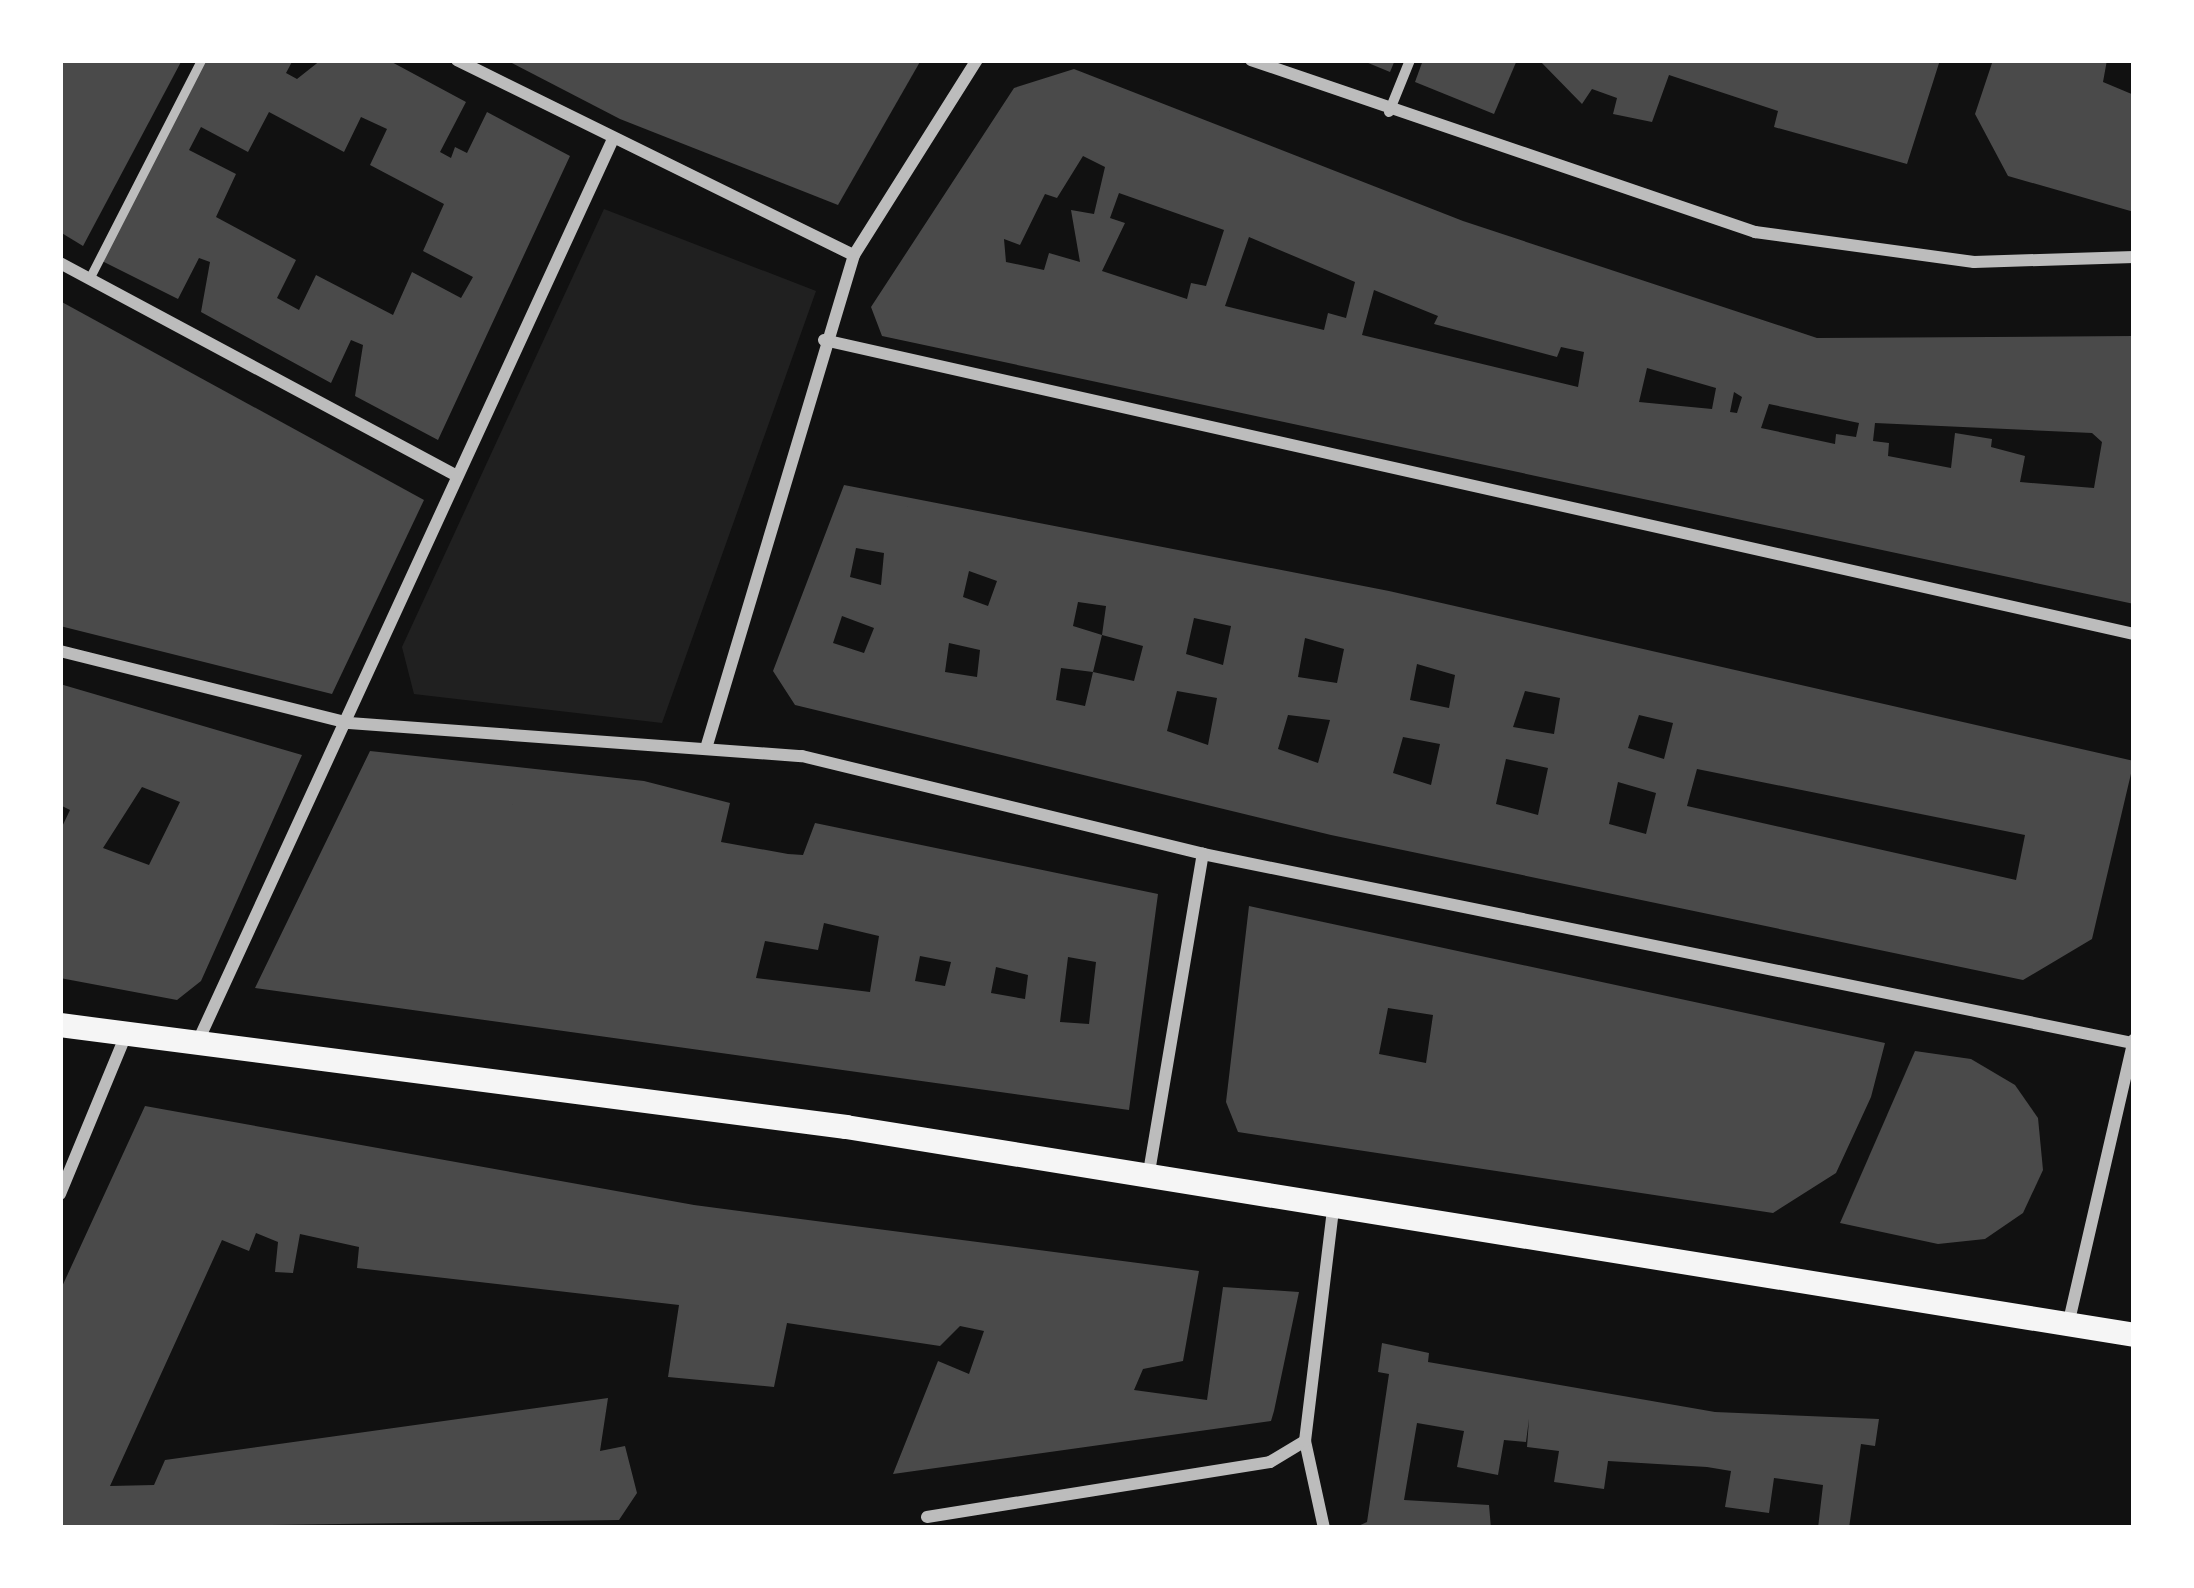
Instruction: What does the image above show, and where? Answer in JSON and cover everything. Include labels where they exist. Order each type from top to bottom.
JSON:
[{"type":"main road","points":[[60,1025],[200,1039],[1148,1179],[2134,1335]]},
{"type":"street","points":[[458,60],[612,141],[854,255]]},
{"type":"street","points":[[707,745],[824,340],[854,255],[977,60]]},
{"type":"street","points":[[1389,112],[1410,60]]},
{"type":"street","points":[[1254,61],[1389,112],[1755,232],[1974,262],[2134,257]]},
{"type":"street","points":[[200,1039],[612,141]]},
{"type":"street","points":[[60,263],[456,475]]},
{"type":"street","points":[[824,340],[2134,634]]},
{"type":"street","points":[[60,651],[349,722],[707,745],[802,756],[1204,854],[2134,1041],[2068,1326]]},
{"type":"street","points":[[1148,1179],[1204,854]]},
{"type":"street","points":[[60,1194],[129,1029]]},
{"type":"street","points":[[1324,1528],[1306,1441],[1333,1209]]},
{"type":"street","points":[[927,1517],[1270,1462],[1306,1441]]},
{"type":"lane","points":[[89,279],[201,60]]},
{"type":"shaded area","points":[[604,209],[816,291],[662,723],[414,694],[402,647]]},
{"type":"building","points":[[60,60],[182,60],[83,246],[60,232]]},
{"type":"building","points":[[201,60],[293,60],[286,73],[297,79],[321,60],[388,60],[466,102],[440,152],[451,158],[455,147],[467,153],[487,112],[570,156],[438,440],[355,396],[363,345],[351,340],[331,383],[201,312],[210,262],[199,258],[178,299],[98,259]],"holes":[[[269,112],[344,152],[361,117],[387,129],[370,165],[444,204],[423,251],[473,277],[461,298],[412,272],[393,315],[316,275],[299,310],[277,298],[296,260],[216,217],[236,174],[189,150],[201,127],[248,152]]]},
{"type":"building","points":[[506,60],[921,60],[838,205],[620,119]]},
{"type":"building","points":[[1361,60],[1395,60],[1390,72]]},
{"type":"building","points":[[1423,60],[1517,60],[1494,114],[1415,82]]},
{"type":"building","points":[[1539,60],[1940,60],[1907,164],[1774,127],[1778,111],[1669,75],[1652,122],[1613,114],[1617,98],[1592,89],[1582,104]]},
{"type":"building","points":[[1993,60],[2107,60],[2103,82],[2134,95],[2134,212],[2008,176],[1975,114]]},
{"type":"building","points":[[1074,69],[1463,221],[1817,338],[2134,336],[2134,604],[882,336],[871,307],[1014,88]],"holes":[[[1083,156],[1105,167],[1094,214],[1071,210],[1080,262],[1049,253],[1044,270],[1006,262],[1004,239],[1020,245],[1045,194],[1057,198]],[[1119,193],[1224,230],[1206,286],[1191,283],[1187,299],[1102,271],[1125,223],[1110,218]],[[1249,237],[1355,282],[1346,318],[1328,313],[1324,330],[1225,306]],[[1374,290],[1438,316],[1434,324],[1557,357],[1561,347],[1584,352],[1578,387],[1362,335]],[[1647,368],[1716,388],[1712,409],[1639,402]],[[1734,392],[1742,397],[1737,413],[1730,412]],[[1769,404],[1859,423],[1856,437],[1836,434],[1835,444],[1761,428]],[[1875,423],[2092,433],[2102,442],[2094,488],[2020,482],[2025,456],[1991,447],[1992,439],[1955,433],[1951,468],[1888,456],[1889,443],[1873,441]]]},
{"type":"building","points":[[60,301],[424,500],[332,694],[60,626]]},
{"type":"building","points":[[844,485],[1389,591],[2134,761],[2092,939],[2023,980],[1331,835],[795,705],[773,671]],"holes":[[[856,548],[884,553],[881,585],[850,577]],[[969,571],[997,581],[988,606],[963,597]],[[1078,602],[1106,606],[1102,635],[1073,626]],[[842,616],[874,628],[864,653],[833,643]],[[1194,618],[1231,626],[1223,665],[1186,654]],[[1102,635],[1143,646],[1134,681],[1093,672]],[[1305,638],[1344,649],[1337,683],[1298,677]],[[949,643],[980,650],[977,677],[945,672]],[[1417,664],[1455,675],[1449,708],[1410,700]],[[1061,668],[1093,672],[1085,706],[1056,700]],[[1177,691],[1217,698],[1208,745],[1167,731]],[[1525,691],[1560,698],[1554,734],[1513,727]],[[1288,715],[1330,720],[1318,763],[1278,749]],[[1639,715],[1673,723],[1664,759],[1628,748]],[[1403,737],[1440,744],[1431,785],[1393,773]],[[1506,759],[1548,768],[1538,815],[1496,804]],[[1697,769],[2025,835],[2016,880],[1687,806]],[[1618,782],[1656,793],[1646,834],[1609,824]]]},
{"type":"building","points":[[60,684],[302,755],[201,981],[177,1000],[60,978],[60,831],[70,810],[60,805]],"holes":[[[142,787],[180,802],[149,865],[103,848]]]},
{"type":"building","points":[[370,751],[644,781],[730,803],[721,842],[803,855],[815,823],[1158,894],[1129,1110],[255,988]],"holes":[[[824,923],[879,936],[870,992],[756,978],[765,941],[818,950]],[[920,956],[951,962],[945,986],[915,981]],[[1068,957],[1096,962],[1089,1024],[1060,1022]],[[996,967],[1028,975],[1025,999],[991,993]]]},
{"type":"building","points":[[1249,906],[1885,1043],[1871,1097],[1836,1173],[1773,1213],[1238,1132],[1226,1102]],"holes":[[[1388,1008],[1433,1015],[1426,1063],[1379,1054]]]},
{"type":"building","points":[[1915,1051],[1971,1059],[2015,1085],[2038,1118],[2043,1170],[2023,1213],[1985,1239],[1938,1244],[1840,1223]]},
{"type":"building","points":[[145,1106],[694,1205],[1199,1271],[1183,1361],[1143,1369],[1134,1390],[1207,1400],[1223,1287],[1299,1292],[1274,1411],[1271,1421],[893,1474],[938,1361],[969,1374],[984,1331],[960,1326],[940,1346],[787,1323],[774,1387],[668,1377],[679,1305],[357,1268],[359,1247],[300,1234],[293,1273],[275,1272],[278,1242],[256,1233],[249,1251],[222,1240],[110,1486],[154,1485],[165,1460],[608,1398],[600,1451],[625,1446],[637,1493],[619,1520],[60,1528],[60,1291]]},
{"type":"building","points":[[1382,1343],[1429,1353],[1428,1362],[1715,1412],[1879,1419],[1875,1446],[1861,1444],[1849,1528],[1818,1528],[1823,1485],[1774,1478],[1769,1513],[1725,1507],[1731,1471],[1707,1467],[1608,1461],[1604,1489],[1554,1482],[1559,1451],[1527,1447],[1529,1419],[1526,1442],[1504,1440],[1498,1475],[1457,1467],[1464,1431],[1417,1423],[1404,1500],[1489,1505],[1491,1528],[1354,1528],[1367,1522],[1389,1374],[1378,1372]]}]
